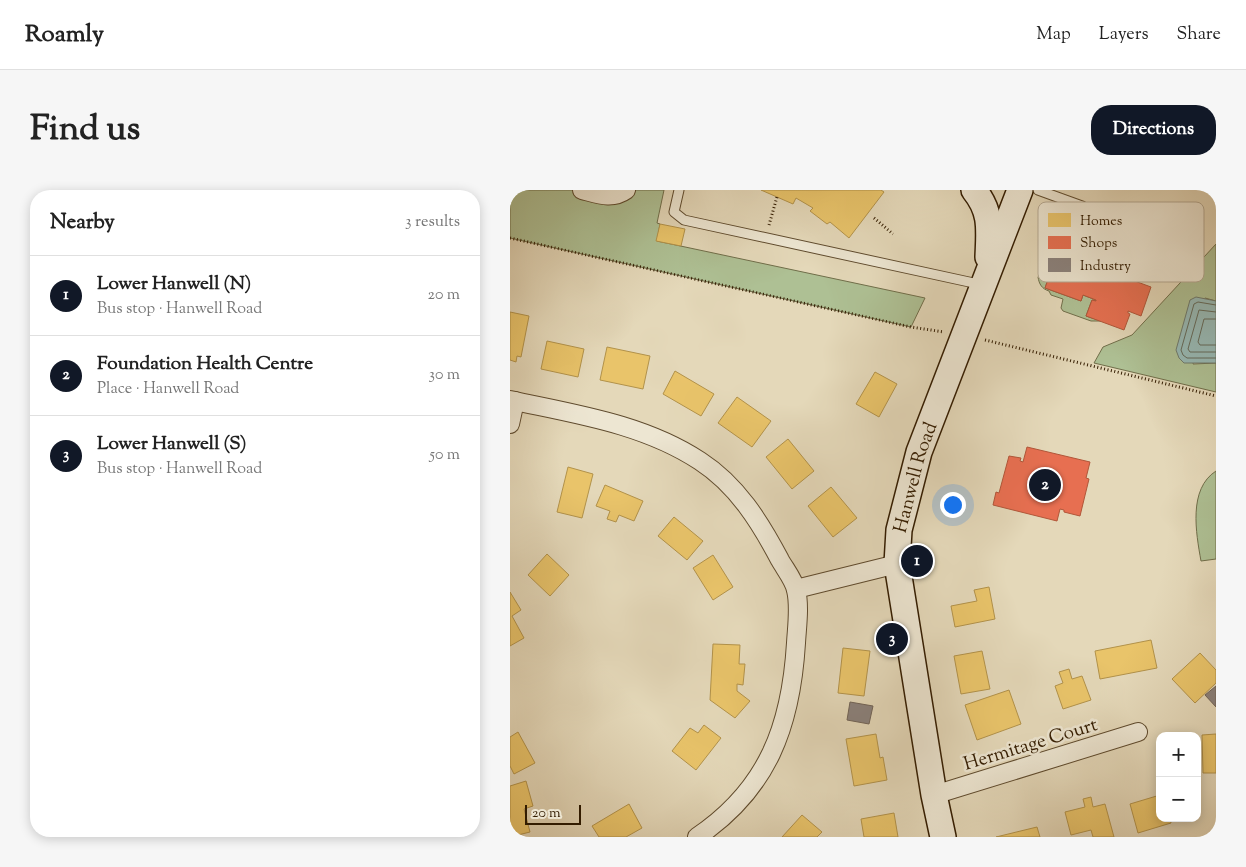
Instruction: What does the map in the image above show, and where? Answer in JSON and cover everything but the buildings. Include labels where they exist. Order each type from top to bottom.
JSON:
[{"type":"main road","points":[[974,190],[986,208],[989,229],[985,280]]},
{"type":"main road","name":"Hanwell Road","points":[[943,837],[934,795],[897,564],[899,530],[919,452],[1020,190]]},
{"type":"street","points":[[582,190],[606,196],[619,195],[626,190]]},
{"type":"street","points":[[510,424],[512,400],[591,418],[646,434],[678,448],[701,461],[736,492],[764,529],[796,588],[797,622],[794,678],[785,717],[772,754],[752,785],[737,802],[721,819],[696,837]]},
{"type":"street","points":[[796,588],[897,564]]},
{"type":"street","name":"Hermitage Court","points":[[934,795],[1138,732]]},
{"type":"lane","points":[[679,190],[674,212],[684,220],[985,280]]},
{"type":"lane","points":[[1038,190],[1071,202]]},
{"type":"path","points":[[771,216],[778,197]]},
{"type":"path","points":[[874,218],[893,234]]},
{"type":"path","points":[[510,238],[911,327],[941,331]]},
{"type":"path","points":[[983,340],[1216,396]]},
{"type":"green space","points":[[510,190],[664,190],[657,223],[660,224],[657,241],[925,298],[911,327],[510,238]]},
{"type":"green space","points":[[1216,244],[1216,301],[1205,298],[1193,364],[1216,363],[1216,392],[1094,363],[1103,347],[1132,335],[1181,282],[1204,282],[1204,257]]},
{"type":"green space","points":[[1039,282],[1047,282],[1045,288],[1081,301],[1083,295],[1096,300],[1092,300],[1086,316],[1101,321],[1091,321],[1063,311],[1061,308],[1063,299],[1051,295],[1049,291],[1043,288]]},
{"type":"green space","points":[[1216,471],[1216,559],[1201,561],[1196,525],[1198,500],[1201,489],[1207,479]]},
{"type":"water","points":[[1196,297],[1216,301],[1216,363],[1184,363],[1179,358],[1176,350],[1190,300]]},
{"type":"place","name":"Foundation Health Centre","points":[[1045,485]]},
{"type":"place","name":"Lower Hanwell (N)","points":[[917,561]]},
{"type":"place","name":"Lower Hanwell (S)","points":[[892,639]]}]
